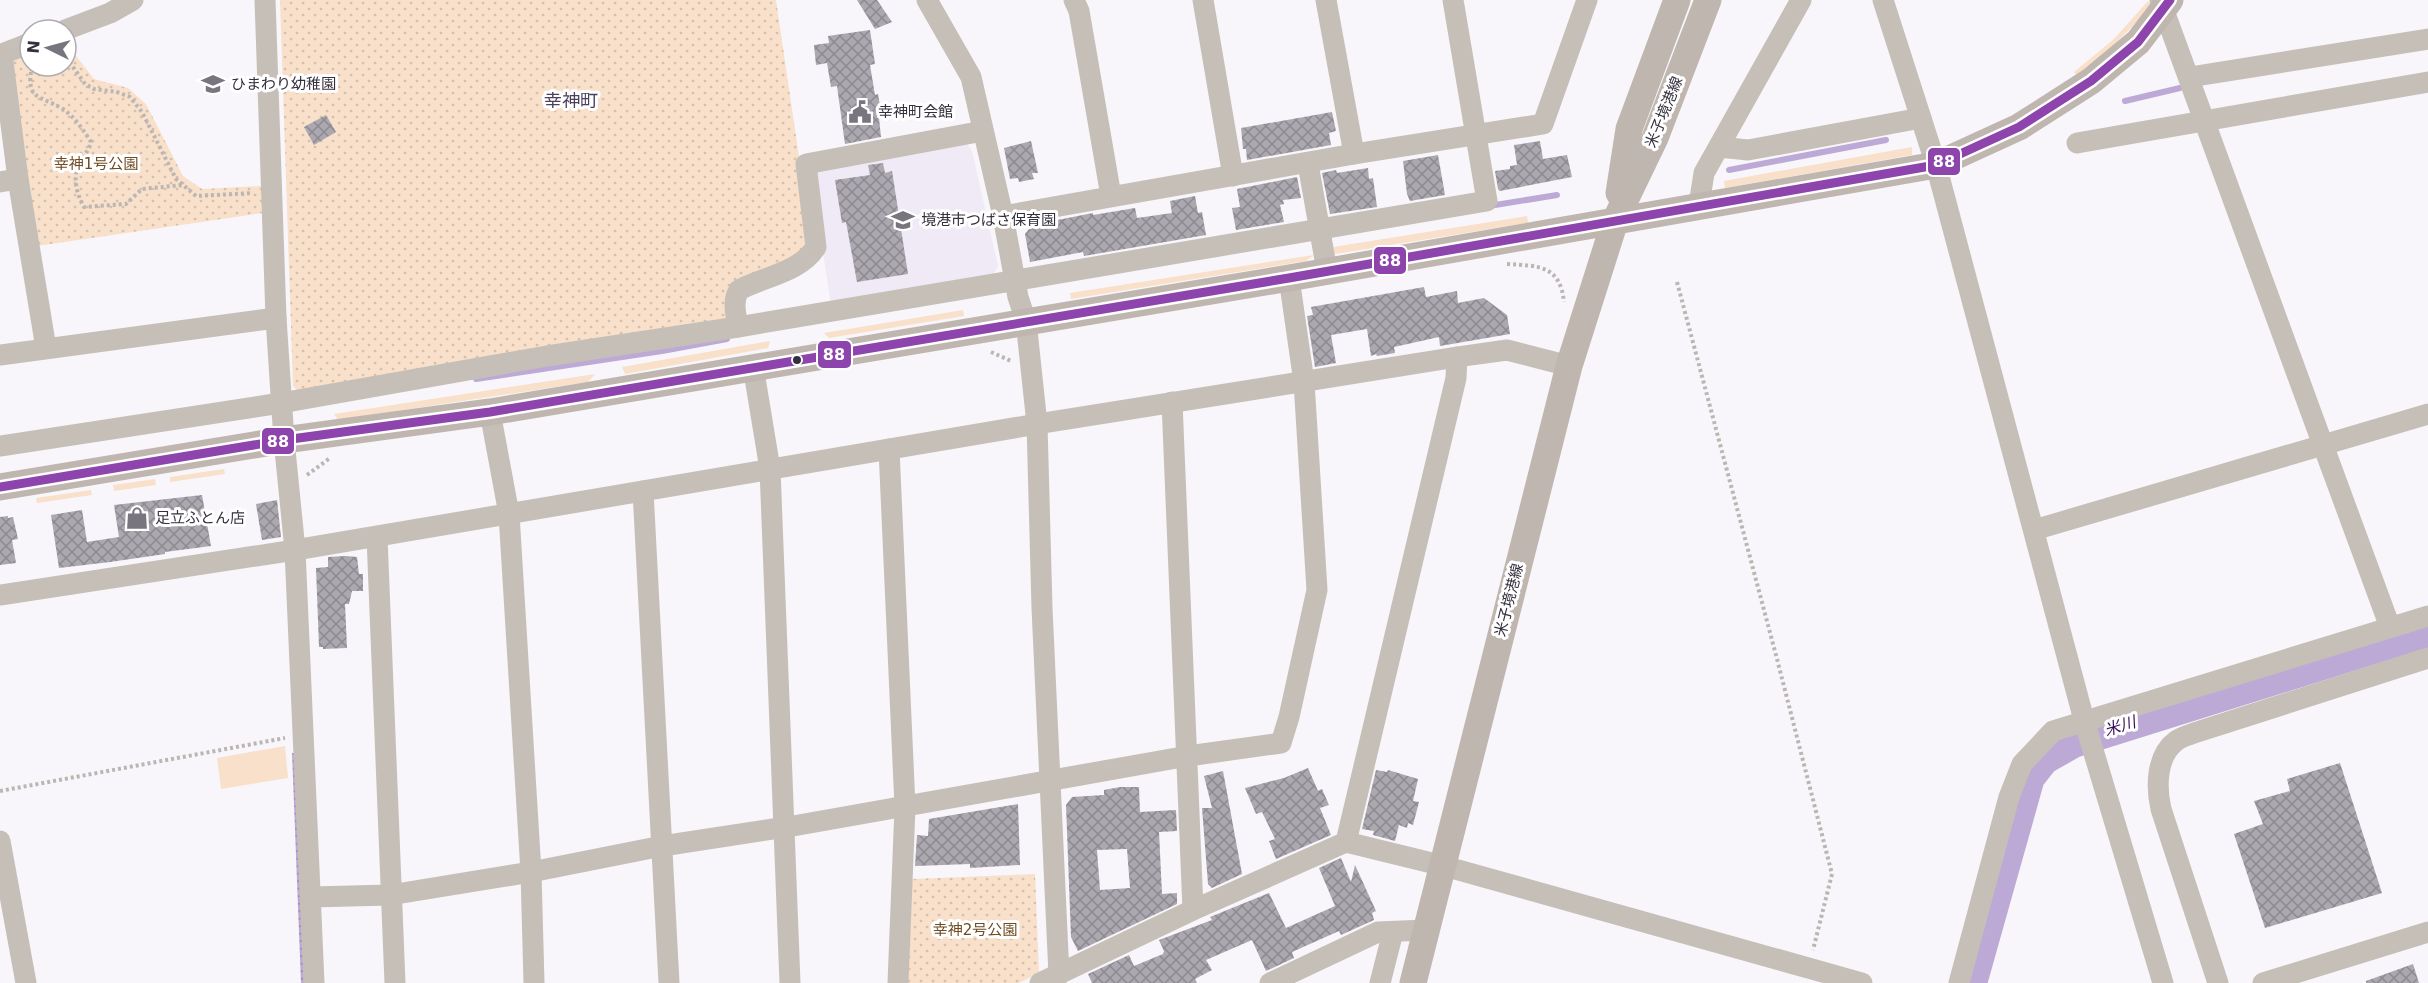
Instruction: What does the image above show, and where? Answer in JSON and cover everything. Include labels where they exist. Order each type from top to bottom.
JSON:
[{"type":"main road","name":"米子境港線","points":[[1615,221],[1629,129],[1677,0]]},
{"type":"main road","name":"米子境港線","points":[[1413,983],[1569,366],[1615,221],[1655,138],[1708,0]]},
{"type":"main road","points":[[0,487],[284,440],[490,411],[1289,278],[1936,165],[2019,127],[2091,81],[2138,42],[2165,3]]},
{"type":"street","points":[[78,25],[110,13],[133,0]]},
{"type":"street","points":[[265,0],[276,318],[284,440],[295,550],[314,983]]},
{"type":"street","points":[[927,0],[971,77],[1003,216],[1018,297],[1026,321],[1037,424],[1042,608],[1052,782],[1049,979],[1193,910],[1346,842],[1444,866],[1862,983]]},
{"type":"street","points":[[1074,0],[1079,11],[1111,196]]},
{"type":"street","points":[[1203,0],[1233,176]]},
{"type":"street","points":[[1326,0],[1354,154]]},
{"type":"street","points":[[0,446],[281,403],[546,356],[738,327],[1487,201],[1452,0]]},
{"type":"street","points":[[1003,216],[1308,164],[1354,154],[1543,124],[1587,0]]},
{"type":"street","points":[[1699,205],[1704,174],[1801,0]]},
{"type":"street","points":[[1883,0],[1936,165],[2084,720],[2163,983]]},
{"type":"street","points":[[2165,3],[2204,121],[2390,627]]},
{"type":"street","points":[[2190,77],[2428,39]]},
{"type":"street","points":[[18,48],[1,55],[9,180],[46,348]]},
{"type":"street","points":[[2077,143],[2428,82]]},
{"type":"street","points":[[1719,147],[1748,150],[1921,118]]},
{"type":"street","points":[[738,327],[735,306],[739,290],[791,267],[805,259],[816,247],[807,164],[983,131]]},
{"type":"street","points":[[1308,164],[1327,271]]},
{"type":"street","points":[[311,897],[390,895],[531,872],[662,846],[1052,782],[1188,756],[1281,743],[1289,717],[1317,590],[1304,382],[1289,278]]},
{"type":"street","points":[[0,355],[276,318]]},
{"type":"street","points":[[0,596],[377,537],[1037,424],[1457,357],[1507,350],[1569,366]]},
{"type":"street","points":[[1346,842],[1456,378],[1457,357]]},
{"type":"street","points":[[753,366],[770,469],[789,983]]},
{"type":"street","points":[[1172,402],[1193,910]]},
{"type":"street","points":[[490,411],[509,514],[531,872],[534,983]]},
{"type":"street","points":[[2034,530],[2428,414]]},
{"type":"street","points":[[889,449],[905,807],[898,983]]},
{"type":"street","points":[[643,491],[669,983]]},
{"type":"street","points":[[377,537],[395,983]]},
{"type":"street","points":[[1959,983],[2009,797],[2022,764],[2053,731],[2428,616]]},
{"type":"street","points":[[2218,983],[2161,809],[2157,789],[2166,754],[2176,741],[2194,733],[2428,658]]},
{"type":"street","points":[[0,841],[26,983]]},
{"type":"street","points":[[1270,983],[1378,932],[1426,930]]},
{"type":"street","points":[[1380,983],[1393,932]]},
{"type":"street","points":[[2263,983],[2428,932]]},
{"type":"path","points":[[78,74],[85,84],[94,89],[117,92],[130,98],[142,112],[177,179],[196,196],[272,192]]},
{"type":"path","points":[[29,78],[31,91],[39,99],[64,110],[91,142],[88,153],[79,162],[76,178],[77,194],[84,207],[126,204],[142,189],[183,185]]},
{"type":"path","points":[[1505,264],[1538,266],[1552,272],[1562,287],[1563,312]]},
{"type":"path","points":[[1677,282],[1832,874],[1808,969]]},
{"type":"path","points":[[0,791],[303,734]]},
{"type":"shaded area","name":"境港市つばさ保育園","points":[[965,141],[972,151],[998,266],[992,276],[831,305],[811,174]]},
{"type":"shaded area","points":[[292,753],[295,753],[304,983],[301,983]]},
{"type":"green space","points":[[280,0],[776,0],[809,225],[805,250],[735,285],[734,319],[300,393],[293,386]]},
{"type":"green space","points":[[2148,1],[2152,6],[2116,43],[2077,76],[2074,72],[2114,39]]},
{"type":"green space","name":"幸神1号公園","points":[[18,54],[18,78],[78,78],[78,58],[94,79],[128,88],[146,104],[183,176],[202,189],[262,186],[263,213],[37,246],[7,67]]},
{"type":"green space","points":[[1912,147],[1912,155],[1725,188],[1724,181]]},
{"type":"green space","points":[[1527,216],[1528,223],[1335,254],[1333,247]]},
{"type":"green space","points":[[1314,255],[1306,261],[1071,299],[1070,293]]},
{"type":"green space","points":[[963,310],[964,316],[829,338],[824,333]]},
{"type":"green space","points":[[770,341],[768,348],[625,374],[622,367]]},
{"type":"green space","points":[[595,374],[588,382],[338,420],[334,414]]},
{"type":"green space","points":[[224,469],[225,474],[170,482],[170,477]]},
{"type":"green space","points":[[155,479],[156,485],[114,491],[113,485]]},
{"type":"green space","points":[[91,490],[92,495],[37,503],[36,498]]},
{"type":"green space","points":[[285,746],[288,778],[221,789],[217,758]]},
{"type":"green space","name":"幸神2号公園","points":[[1035,874],[1039,973],[1019,983],[908,983],[912,879]]},
{"type":"building","points":[[857,0],[877,0],[892,22],[875,29]]},
{"type":"building","points":[[870,30],[875,64],[870,65],[882,118],[879,118],[881,137],[845,144],[837,86],[831,87],[827,63],[816,65],[814,45],[829,43],[828,36]]},
{"type":"building","points":[[1332,112],[1336,131],[1329,133],[1331,145],[1247,160],[1246,149],[1243,149],[1241,128]]},
{"type":"building","points":[[326,115],[336,132],[314,145],[304,127]]},
{"type":"building","points":[[1031,141],[1038,173],[1032,173],[1034,179],[1019,182],[1018,178],[1010,179],[1004,148]]},
{"type":"building","points":[[1540,141],[1543,159],[1567,155],[1572,177],[1500,191],[1495,171],[1510,169],[1510,166],[1517,165],[1514,145]]},
{"type":"building","points":[[1438,155],[1445,195],[1410,201],[1403,161]]},
{"type":"building","points":[[883,163],[885,173],[892,171],[908,274],[857,282],[846,222],[842,223],[835,180],[870,175],[868,165]]},
{"type":"building","points":[[1368,168],[1369,179],[1373,178],[1377,207],[1330,214],[1322,173]]},
{"type":"building","points":[[1297,177],[1301,198],[1283,200],[1284,204],[1280,205],[1284,222],[1236,230],[1232,208],[1240,207],[1237,189]]},
{"type":"building","points":[[1195,196],[1198,213],[1202,212],[1206,235],[1084,256],[1083,252],[1030,262],[1025,234],[1032,225],[1093,213],[1093,215],[1135,208],[1137,218],[1172,213],[1170,201]]},
{"type":"building","points":[[1424,287],[1426,297],[1457,291],[1458,303],[1484,298],[1507,315],[1510,334],[1440,346],[1439,337],[1394,347],[1395,353],[1377,356],[1376,354],[1371,356],[1367,329],[1331,335],[1336,363],[1315,367],[1307,316],[1313,315],[1311,307]]},
{"type":"building","points":[[202,495],[211,546],[59,568],[51,515],[82,510],[87,542],[119,537],[114,505]]},
{"type":"building","points":[[277,500],[281,537],[262,540],[256,504]]},
{"type":"building","points":[[8,516],[8,518],[13,517],[18,539],[12,540],[16,563],[0,565],[0,517]]},
{"type":"building","points":[[328,557],[357,557],[359,574],[363,574],[363,591],[352,591],[349,604],[345,604],[347,648],[323,649],[319,647],[316,568],[328,567]]},
{"type":"building","points":[[2340,763],[2382,893],[2265,928],[2234,834],[2263,824],[2254,801],[2290,791],[2287,779]]},
{"type":"building","points":[[1308,768],[1318,791],[1322,789],[1329,805],[1320,808],[1331,835],[1276,859],[1269,841],[1275,839],[1262,812],[1256,814],[1245,788],[1284,778]]},
{"type":"building","points":[[1376,770],[1387,772],[1388,770],[1418,779],[1413,801],[1419,802],[1413,825],[1408,823],[1407,828],[1399,825],[1395,841],[1373,835],[1374,831],[1362,829]]},
{"type":"building","points":[[1223,771],[1242,874],[1212,888],[1208,884],[1202,808],[1212,808],[1204,776]]},
{"type":"building","points":[[1139,787],[1140,812],[1176,810],[1177,831],[1159,832],[1162,894],[1177,893],[1177,904],[1078,951],[1071,937],[1066,805],[1072,797],[1104,795],[1104,790]],"holes":[[[1127,849],[1130,888],[1100,890],[1097,850]]]},
{"type":"building","points":[[1018,804],[1020,865],[970,868],[970,864],[915,866],[917,835],[928,836],[929,819]]},
{"type":"building","points":[[1341,858],[1351,882],[1355,865],[1376,911],[1372,913],[1374,920],[1341,935],[1339,931],[1292,952],[1294,958],[1266,971],[1252,940],[1206,960],[1212,970],[1195,979],[1197,983],[1092,983],[1088,974],[1129,955],[1134,966],[1163,954],[1159,940],[1212,920],[1210,917],[1269,893],[1286,928],[1335,906],[1319,868]]},
{"type":"building","points":[[2413,964],[2419,983],[2366,983],[2366,981]]},
{"type":"waterway","points":[[2125,101],[2180,88]]},
{"type":"waterway","points":[[1729,170],[1886,140]]},
{"type":"waterway","points":[[1489,206],[1557,195]]},
{"type":"waterway","points":[[476,379],[727,339]]},
{"type":"waterway","name":"米川","points":[[1970,983],[2028,777],[2043,758],[2073,741],[2428,630]]},
{"type":"transit line","name":"88","points":[[0,487],[284,440],[490,412],[1289,278],[1936,165],[2019,127],[2091,81],[2138,42],[2170,0]]},
{"type":"place","name":"ひまわり幼稚園","points":[[213,84]]},
{"type":"place","name":"幸神町会館","points":[[860,112]]},
{"type":"place","name":"境港市つばさ保育園","points":[[903,220]]},
{"type":"place","name":"足立ふとん店","points":[[137,518]]},
{"type":"district","name":"幸神町","points":[[571,100]]}]
